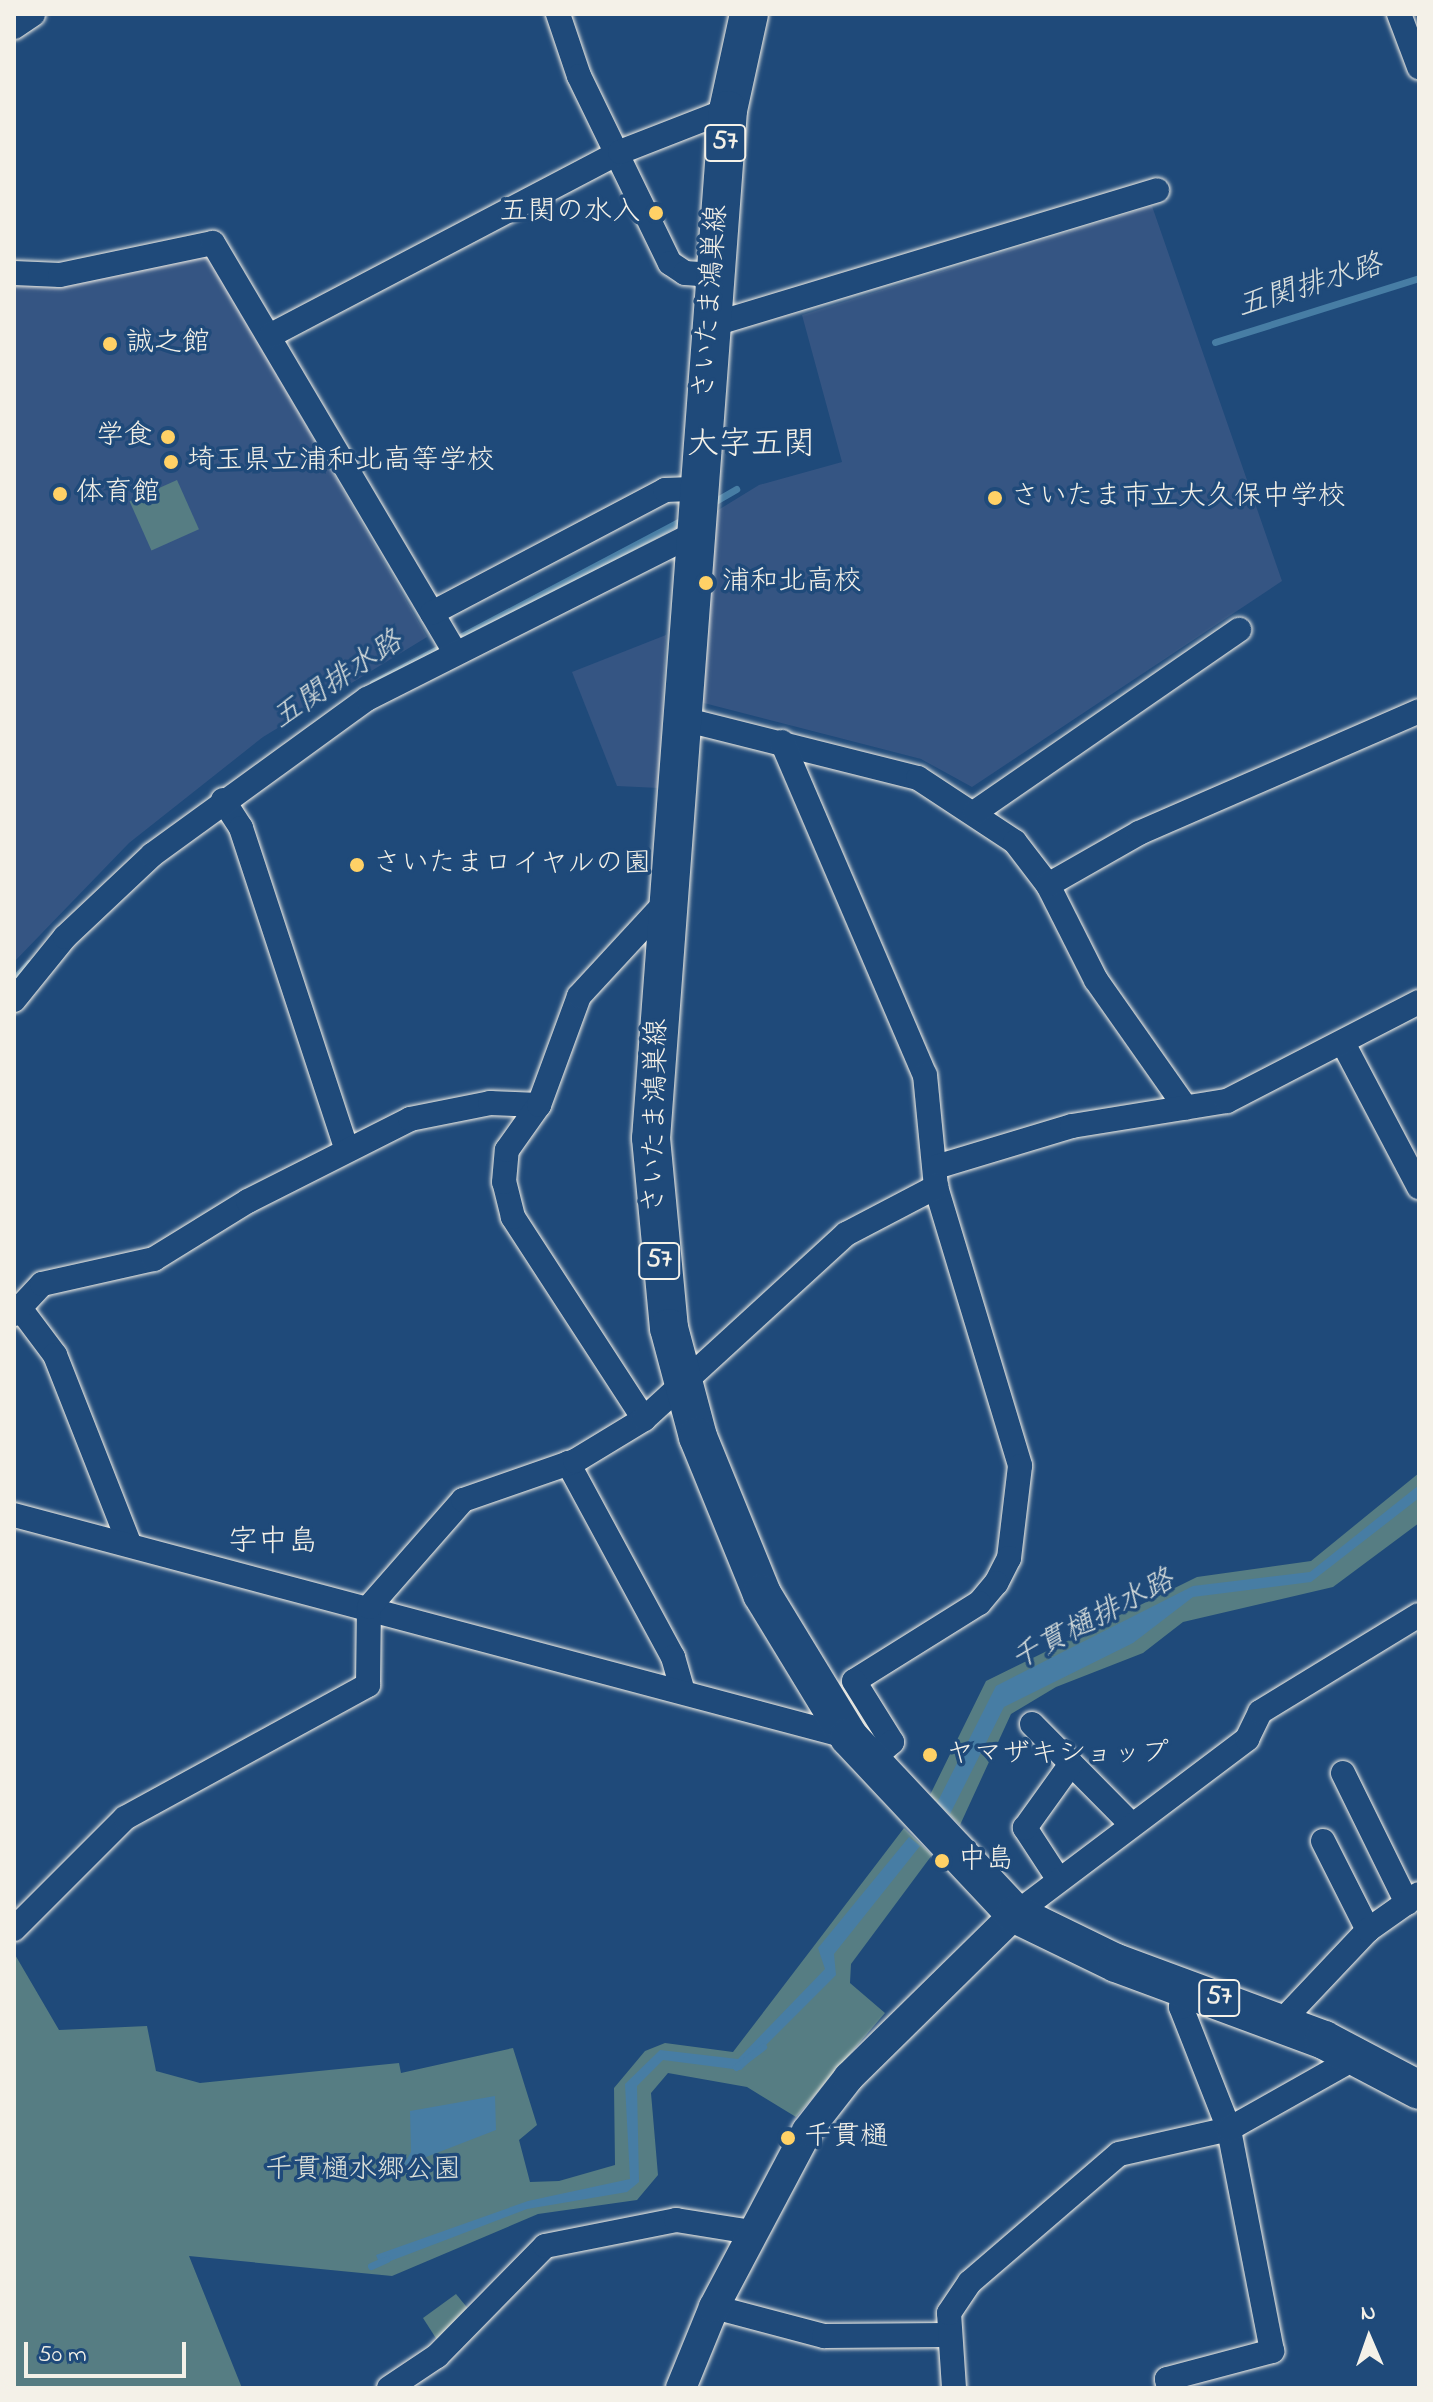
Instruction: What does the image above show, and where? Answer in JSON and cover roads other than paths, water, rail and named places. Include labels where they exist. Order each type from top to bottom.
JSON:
[{"type":"main road","name":"さいたま鴻巣線","points":[[757,18],[728,110],[679,718],[651,1138],[660,1271],[682,1381],[737,1542],[859,1749],[944,1844],[1015,1914],[1116,1963],[1281,2022],[1419,2090]]},
{"type":"street","points":[[14,27],[33,14]]},
{"type":"street","points":[[558,14],[579,76],[620,152],[674,268],[714,275]]},
{"type":"street","points":[[1399,14],[1419,67]]},
{"type":"street","points":[[271,335],[620,152],[728,110]]},
{"type":"street","points":[[711,325],[1157,190]]},
{"type":"street","points":[[14,273],[60,275],[205,241],[218,248],[453,649]]},
{"type":"street","points":[[14,1000],[65,937],[223,800],[367,699],[696,512],[665,490],[432,613]]},
{"type":"street","points":[[975,812],[1239,630]]},
{"type":"street","points":[[1048,885],[1166,820],[1419,711]]},
{"type":"street","points":[[679,718],[898,770],[975,812],[1015,842],[1048,885],[1096,980],[1186,1108]]},
{"type":"street","points":[[14,1515],[682,1688],[859,1749],[892,1742],[854,1681],[979,1603],[1009,1558],[1020,1466],[936,1177],[925,1075],[782,742]]},
{"type":"street","points":[[223,800],[241,828],[346,1148]]},
{"type":"street","points":[[644,1419],[513,1217],[504,1182],[507,1150],[539,1105],[579,996],[666,902]]},
{"type":"street","points":[[14,1929],[125,1818],[368,1685],[369,1607],[463,1500],[568,1463],[644,1419],[846,1234],[936,1177],[1059,1129],[1186,1108],[1259,1090],[1419,1002]]},
{"type":"street","points":[[1343,1043],[1419,1187]]},
{"type":"street","points":[[130,1545],[62,1369],[16,1310],[29,1292],[63,1276],[169,1252],[346,1148],[410,1119],[462,1107],[539,1105]]},
{"type":"street","points":[[568,1463],[673,1657],[682,1688]]},
{"type":"street","points":[[681,2388],[714,2307],[752,2232],[807,2131],[849,2077],[1015,1914],[1057,1877],[1247,1739],[1260,1712],[1419,1615]]},
{"type":"street","points":[[1032,1724],[1132,1825]]},
{"type":"street","points":[[1057,1877],[1025,1828],[1071,1764]]},
{"type":"street","points":[[1281,2022],[1368,1930],[1413,1898],[1343,1773]]},
{"type":"street","points":[[1323,1841],[1368,1930]]},
{"type":"street","points":[[1169,2388],[1167,2379],[1272,2351],[1229,2129],[1181,2007],[1185,1987]]},
{"type":"street","points":[[954,2388],[946,2335],[949,2313],[970,2282],[1119,2154],[1229,2129],[1357,2057]]},
{"type":"street","points":[[389,2388],[437,2356],[545,2246],[676,2220],[752,2232]]},
{"type":"street","points":[[714,2307],[824,2336],[946,2335]]},
{"type":"waterway","name":"五関排水路","points":[[1215,342],[1419,278]]},
{"type":"waterway","name":"五関排水路","points":[[712,503],[736,489]]},
{"type":"waterway","points":[[373,683],[684,519]]},
{"type":"waterway","name":"五関排水路","points":[[14,979],[29,963]]},
{"type":"waterway","points":[[736,2067],[763,2047]]},
{"type":"waterway","name":"千貫樋排水路","points":[[371,2266],[387,2259]]},
{"type":"place","name":"五関の水入","points":[[656,213]]},
{"type":"place","name":"誠之館","points":[[110,344]]},
{"type":"place","name":"学食","points":[[168,437]]},
{"type":"place","name":"埼玉県立浦和北高等学校","points":[[171,462]]},
{"type":"place","name":"体育館","points":[[60,494]]},
{"type":"place","name":"さいたま市立大久保中学校","points":[[995,498]]},
{"type":"place","name":"浦和北高校","points":[[706,583]]},
{"type":"place","name":"さいたまロイヤルの園","points":[[357,865]]},
{"type":"place","name":"ヤマザキショップ","points":[[930,1755]]},
{"type":"place","name":"中島","points":[[942,1861]]},
{"type":"place","name":"千貫樋","points":[[788,2138]]},
{"type":"district","name":"大字五関","points":[[751,446]]},
{"type":"district","name":"字中島","points":[[273,1543]]},
{"type":"park label","name":"千貫樋水郷公園","points":[[363,2171]]}]
